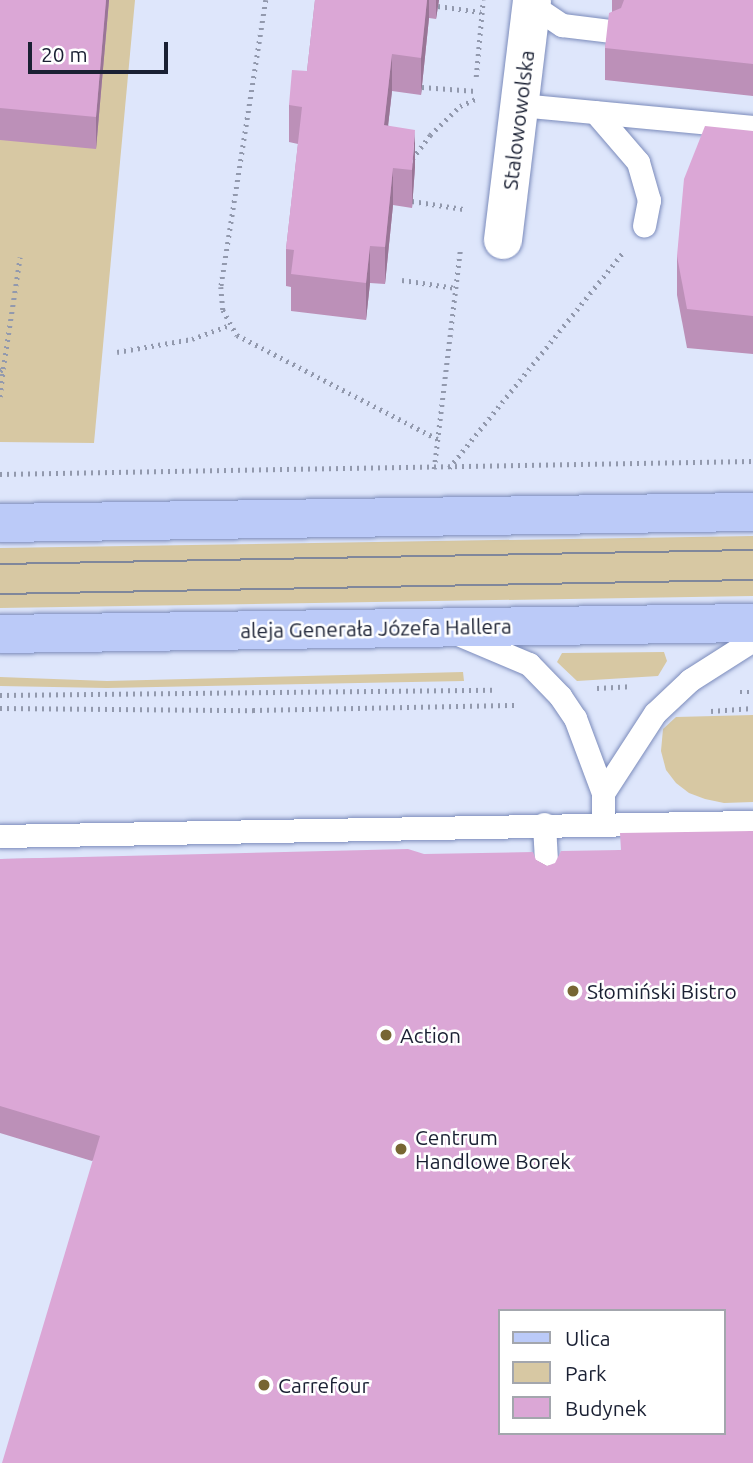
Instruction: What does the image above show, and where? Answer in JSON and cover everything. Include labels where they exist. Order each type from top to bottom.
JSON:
[{"type":"main road","points":[[0,523],[753,512]]},
{"type":"main road","name":"aleja Generała Józefa Hallera","points":[[0,634],[753,623]]},
{"type":"street","name":"Stalowowolska","points":[[503,240],[532,3]]},
{"type":"lane","points":[[532,3],[562,25],[610,31]]},
{"type":"lane","points":[[520,105],[753,127]]},
{"type":"lane","points":[[595,112],[638,162],[649,200],[644,226]]},
{"type":"lane","points":[[438,626],[529,664],[549,682],[574,716],[603,793],[603,823]]},
{"type":"lane","points":[[603,793],[655,713],[690,680],[753,640]]},
{"type":"lane","points":[[0,836],[753,822]]},
{"type":"lane","points":[[544,824],[547,878]]},
{"type":"path","points":[[266,0],[221,287],[223,310],[237,335],[438,439]]},
{"type":"path","points":[[474,113],[483,0]]},
{"type":"path","points":[[438,6],[481,12]]},
{"type":"path","points":[[422,87],[476,91]]},
{"type":"path","points":[[407,166],[430,135],[460,106],[476,99],[520,105]]},
{"type":"path","points":[[463,223],[466,196]]},
{"type":"path","points":[[412,201],[464,209]]},
{"type":"path","points":[[448,468],[644,226]]},
{"type":"path","points":[[434,469],[460,249]]},
{"type":"path","points":[[0,397],[20,257]]},
{"type":"path","points":[[402,280],[456,288]]},
{"type":"path","points":[[117,352],[192,339],[230,325]]},
{"type":"path","points":[[0,474],[434,469],[753,461]]},
{"type":"path","points":[[583,688],[637,686]]},
{"type":"path","points":[[0,695],[500,691]]},
{"type":"path","points":[[0,708],[253,710],[532,704],[546,714],[574,716]]},
{"type":"path","points":[[655,713],[753,708]]},
{"type":"green space","points":[[0,0],[135,0],[94,443],[0,442]]},
{"type":"green space","points":[[753,536],[753,596],[0,608],[0,548]]},
{"type":"green space","points":[[664,652],[667,661],[658,676],[577,681],[557,662],[562,653]]},
{"type":"green space","points":[[463,672],[464,681],[107,688],[0,686],[0,677],[107,681]]},
{"type":"green space","points":[[753,715],[753,802],[724,803],[705,799],[689,793],[676,783],[666,770],[661,751],[663,729],[676,717]]},
{"type":"building","points":[[0,0],[106,0],[96,117],[0,108]]},
{"type":"building","points":[[315,0],[427,0],[421,58],[392,54],[384,125],[415,130],[412,170],[393,168],[385,247],[370,246],[366,283],[291,274],[294,250],[286,249],[302,107],[289,105],[292,70],[307,71]]},
{"type":"building","points":[[624,0],[753,0],[753,64],[605,48],[609,13],[621,8]]},
{"type":"building","points":[[705,126],[753,131],[753,316],[687,309],[677,256],[684,179]]},
{"type":"building","name":"Centrum Handlowe Borek","points":[[753,831],[753,1463],[2,1463],[100,1136],[0,1106],[0,859],[408,849],[424,854],[533,852],[536,860],[547,866],[555,863],[561,851],[621,850],[620,833]]},
{"type":"tram line","points":[[0,564],[753,550]]},
{"type":"tram line","points":[[0,594],[753,580]]},
{"type":"place","name":"Słomiński Bistro","points":[[573,991]]},
{"type":"place","name":"Action","points":[[386,1035]]},
{"type":"place","name":"Centrum Handlowe Borek","points":[[401,1149]]},
{"type":"place","name":"Carrefour","points":[[264,1385]]}]
